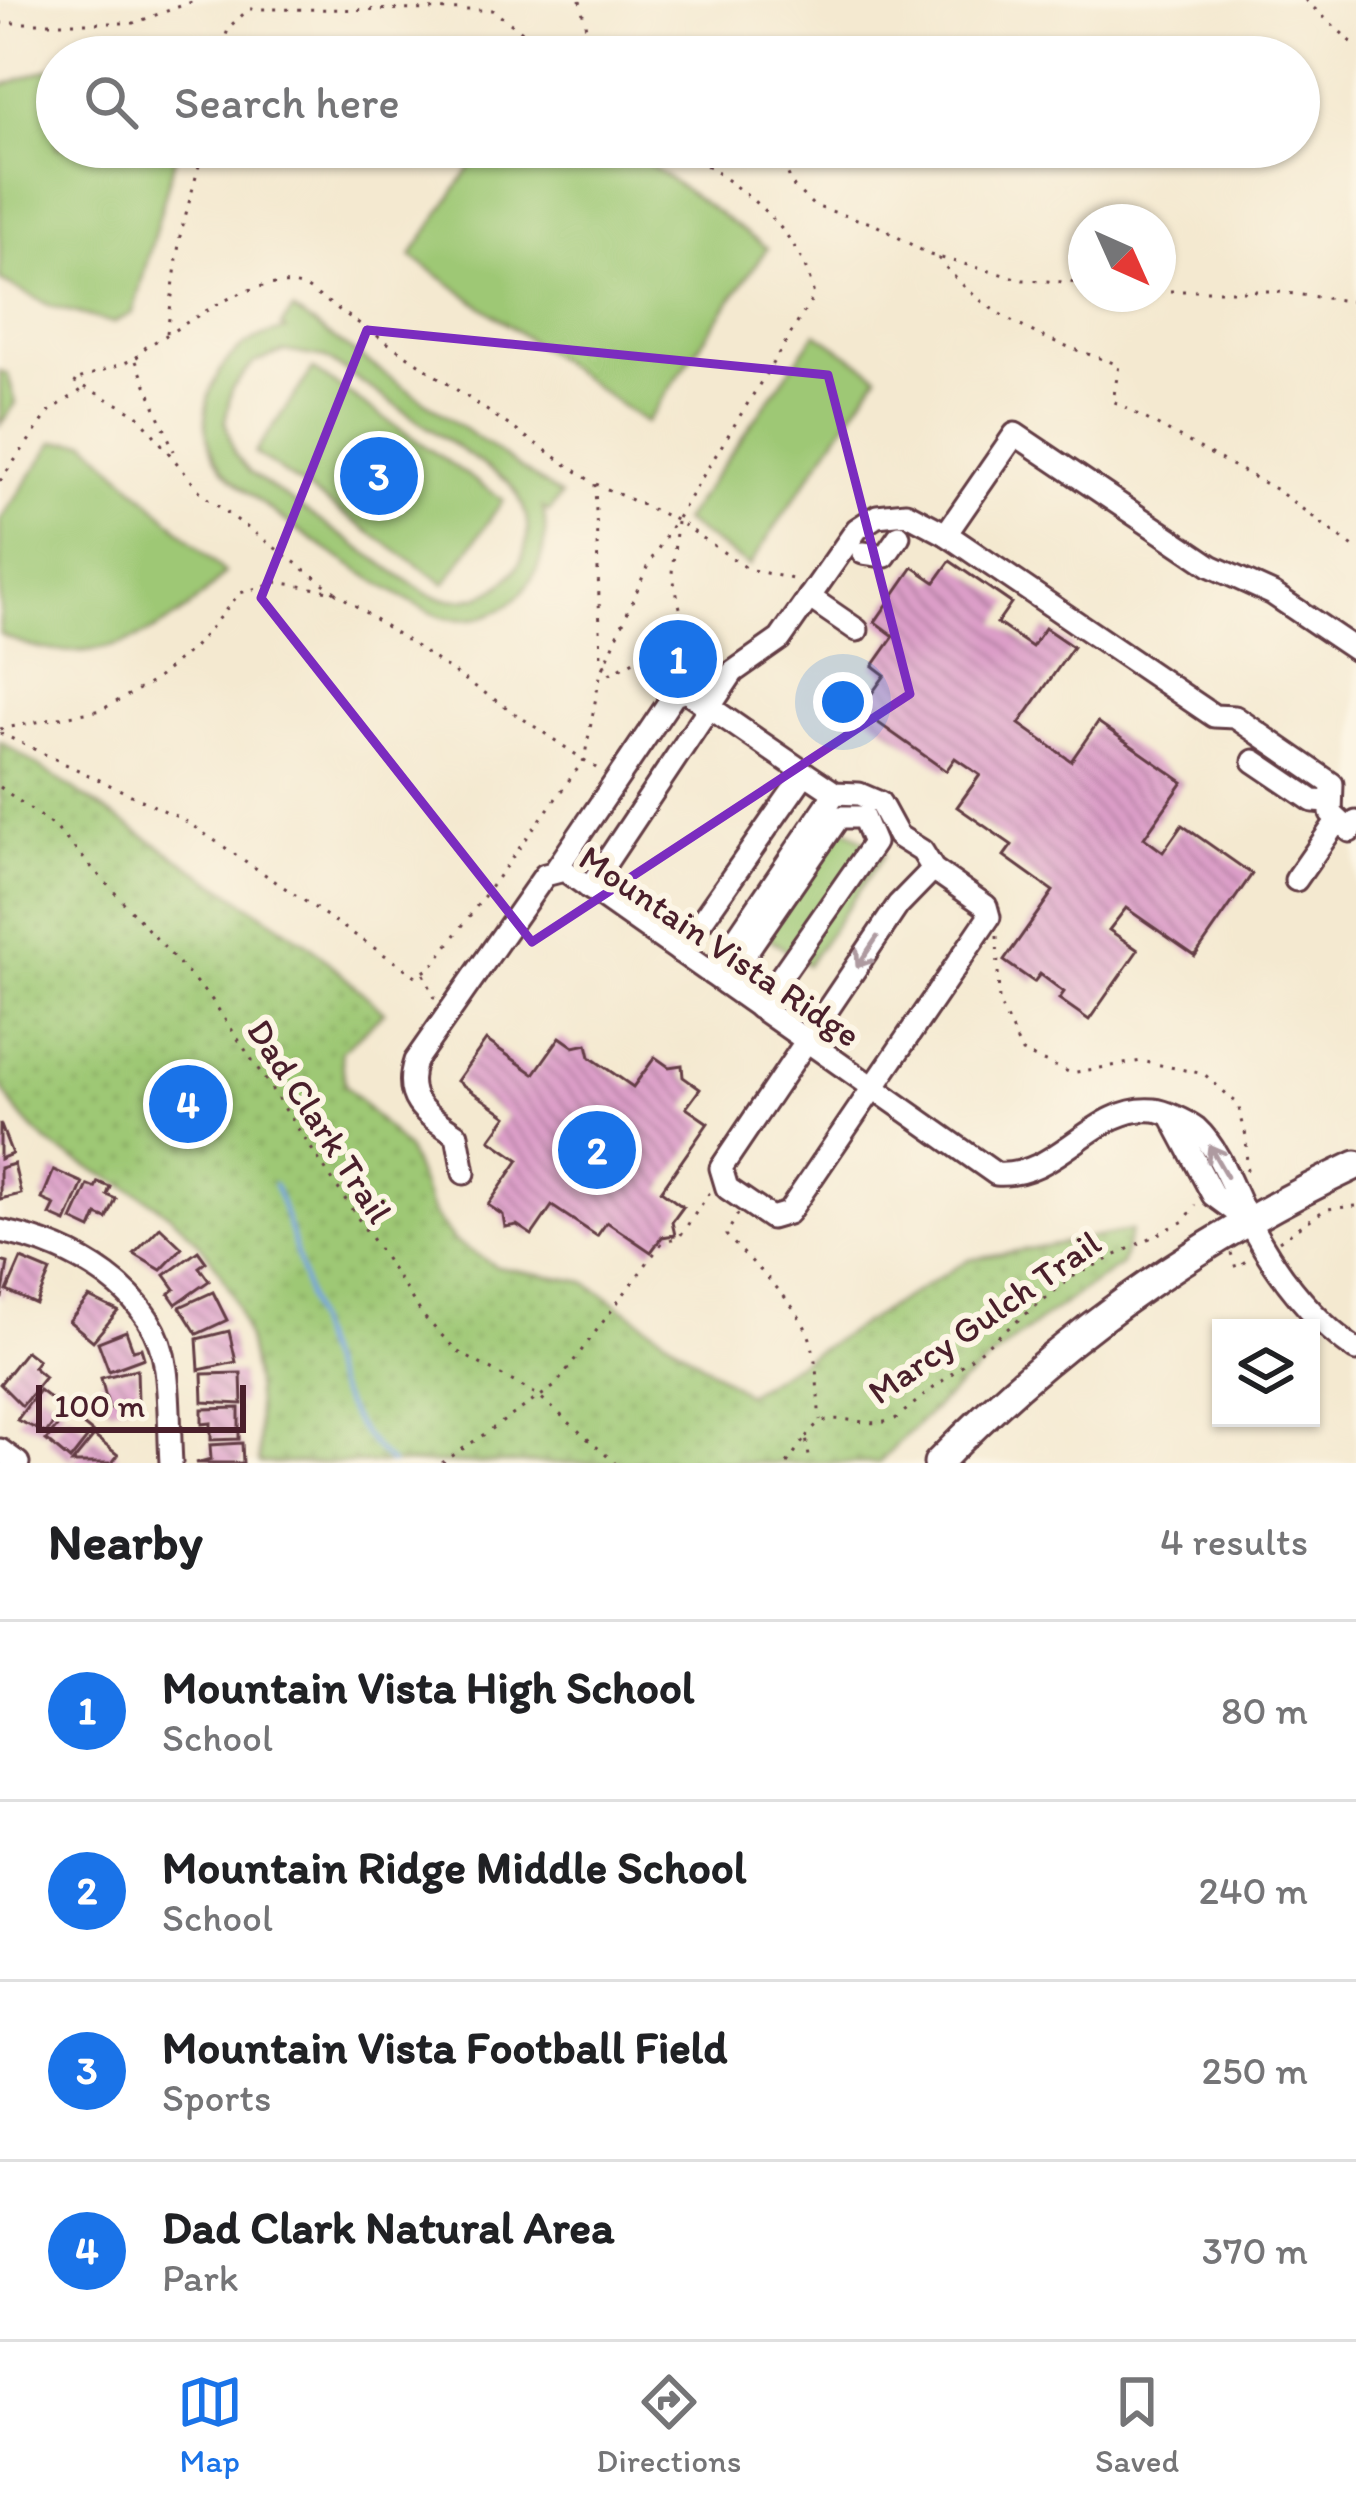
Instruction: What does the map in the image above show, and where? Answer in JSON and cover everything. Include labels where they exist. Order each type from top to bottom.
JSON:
[{"type":"main road","points":[[938,1463],[1060,1347],[1257,1215],[1356,1165]]},
{"type":"street","points":[[946,534],[1020,434],[1211,566],[1273,594],[1356,650]]},
{"type":"street","points":[[590,889],[733,672],[780,639],[867,521],[906,513],[946,534],[1214,716],[1234,717],[1332,784],[1341,815]]},
{"type":"street","points":[[867,521],[874,554],[899,536]]},
{"type":"street","points":[[813,592],[857,630]]},
{"type":"street","points":[[555,871],[678,692],[686,691],[714,698],[835,794],[859,794],[880,803],[898,836],[922,851],[933,869],[986,906],[987,926],[781,1219],[727,1187],[721,1168],[898,905],[933,869]]},
{"type":"street","points":[[1254,761],[1341,815]]},
{"type":"street","points":[[680,952],[805,773]]},
{"type":"street","points":[[718,979],[835,794]]},
{"type":"street","points":[[1296,880],[1341,815]]},
{"type":"street","points":[[718,979],[839,818],[863,817],[874,843],[759,1007]]},
{"type":"street","name":"Mountain Vista Ridge","points":[[464,1173],[457,1135],[423,1112],[410,1082],[415,1060],[536,886],[555,871],[590,889],[996,1174],[1034,1170],[1125,1115],[1150,1110],[1172,1117],[1230,1185]]},
{"type":"street","points":[[1230,1185],[1257,1215],[1305,1305],[1356,1350]]},
{"type":"street","points":[[0,1231],[33,1239],[94,1267],[136,1303],[166,1369],[171,1463]]},
{"type":"street","points":[[0,1450],[18,1463]]},
{"type":"path","points":[[0,22],[134,22],[196,0]]},
{"type":"path","points":[[580,0],[588,36]]},
{"type":"path","points":[[1305,0],[1356,46]]},
{"type":"path","points":[[226,36],[249,9],[492,10],[528,36]]},
{"type":"path","points":[[166,337],[180,236],[198,168]]},
{"type":"path","points":[[603,668],[675,520],[814,296],[807,263],[789,233],[709,168]]},
{"type":"path","points":[[785,168],[794,187],[814,206],[874,224],[938,258],[1023,280],[1068,282]]},
{"type":"path","points":[[938,258],[967,294],[1014,326],[1119,365],[1113,401],[1276,490],[1356,549]]},
{"type":"path","points":[[615,781],[335,592],[203,495],[137,414],[73,381],[135,359],[251,290],[296,284],[595,484],[675,520],[748,568],[813,592]]},
{"type":"path","points":[[1176,290],[1271,291],[1356,302]]},
{"type":"path","points":[[135,359],[178,459]]},
{"type":"path","points":[[0,481],[50,411],[86,387]]},
{"type":"path","points":[[1,729],[184,820],[416,976],[424,974],[584,760],[603,668],[595,484]]},
{"type":"path","points":[[675,520],[672,573],[680,623],[714,698]]},
{"type":"path","points":[[1,729],[100,710],[154,681],[195,646],[240,593],[277,582],[335,592]]},
{"type":"path","points":[[603,668],[618,674],[672,641],[690,649]]},
{"type":"path","name":"Dad Clark Trail","points":[[0,787],[58,829],[212,1000],[392,1277],[424,1316],[458,1352],[538,1395],[615,1463]]},
{"type":"path","points":[[986,906],[996,925],[999,1003],[1022,1052],[1071,1073],[1141,1060],[1204,1074],[1238,1104],[1246,1136],[1230,1185]]},
{"type":"path","points":[[424,974],[433,997],[449,1011]]},
{"type":"path","name":"Marcy Gulch Trail","points":[[820,1421],[839,1418],[867,1425],[895,1419],[1072,1277],[1184,1221],[1230,1185]]},
{"type":"path","points":[[442,1463],[567,1373],[662,1243],[680,1236],[710,1192],[727,1187]]},
{"type":"path","points":[[748,1202],[726,1235],[742,1258],[785,1295],[803,1323],[817,1369],[820,1421],[787,1463]]},
{"type":"path","points":[[1257,1215],[1282,1239]]},
{"type":"path","points":[[806,1437],[810,1463]]},
{"type":"highlighted area","points":[[367,330],[828,375],[910,694],[532,942],[261,598]]},
{"type":"green space","points":[[36,73],[36,168],[172,168],[133,313],[113,323],[51,306],[0,280],[0,86]]},
{"type":"green space","points":[[470,168],[655,168],[767,248],[646,423],[411,256]]},
{"type":"green space","points":[[293,310],[561,496],[549,512],[543,508],[543,552],[524,590],[509,604],[470,619],[429,611],[292,526],[221,467],[210,447],[206,425],[215,380],[235,353],[254,340],[286,330],[281,326]],"holes":[[[285,351],[326,358],[508,482],[522,505],[528,529],[514,571],[498,587],[478,597],[454,600],[427,594],[250,473],[234,453],[225,421],[232,388],[254,363]]]},
{"type":"green space","points":[[816,333],[878,375],[749,566],[683,521]]},
{"type":"green space","points":[[313,369],[503,500],[445,584],[255,453]]},
{"type":"green space","points":[[0,371],[8,375],[16,403],[0,425]]},
{"type":"green space","points":[[54,442],[87,442],[225,573],[178,615],[123,643],[63,651],[0,634],[0,521]]},
{"type":"green space","points":[[0,741],[309,945],[384,1012],[341,1052],[345,1085],[407,1149],[433,1214],[454,1241],[497,1267],[585,1282],[746,1394],[970,1259],[1131,1231],[1121,1265],[994,1356],[879,1463],[259,1463],[248,1343],[222,1275],[201,1245],[172,1217],[44,1139],[0,1085]]},
{"type":"green space","points":[[823,813],[884,855],[807,965],[747,923]]},
{"type":"building","points":[[950,561],[1011,603],[997,623],[1032,647],[1045,628],[1073,647],[1019,724],[1071,761],[1098,722],[1183,782],[1144,838],[1163,852],[1182,825],[1252,874],[1195,956],[1126,908],[1109,930],[1138,950],[1089,1020],[1059,999],[1064,992],[1040,974],[1034,982],[1004,961],[1053,891],[1004,856],[1012,845],[957,807],[980,775],[955,758],[946,771],[860,710],[885,675],[873,666],[894,636],[875,622],[913,567],[935,582]]},
{"type":"building","points":[[560,1037],[574,1047],[587,1044],[590,1057],[633,1087],[655,1057],[669,1067],[682,1065],[683,1077],[700,1089],[686,1108],[708,1123],[661,1191],[683,1207],[672,1222],[675,1235],[662,1237],[651,1252],[607,1222],[597,1236],[552,1206],[532,1235],[517,1225],[505,1227],[503,1215],[488,1205],[519,1160],[490,1140],[507,1116],[457,1081],[486,1040],[534,1074]]},
{"type":"building","points":[[0,1123],[12,1154],[0,1159]]},
{"type":"building","points":[[14,1164],[21,1194],[0,1199],[0,1168]]},
{"type":"building","points":[[54,1170],[83,1183],[66,1222],[50,1215],[55,1205],[42,1199]]},
{"type":"building","points":[[98,1182],[110,1187],[107,1195],[116,1199],[107,1219],[97,1215],[91,1229],[72,1220],[88,1185],[95,1188]]},
{"type":"building","points":[[160,1227],[182,1248],[161,1270],[134,1254]]},
{"type":"building","points":[[198,1251],[206,1262],[199,1267],[209,1281],[176,1304],[169,1294],[175,1289],[165,1275]]},
{"type":"building","points":[[21,1259],[50,1271],[36,1304],[7,1291]]},
{"type":"building","points":[[0,1261],[8,1263],[2,1298],[0,1298]]},
{"type":"building","points":[[213,1292],[227,1320],[197,1334],[180,1307]]},
{"type":"building","points":[[89,1297],[118,1311],[93,1341],[69,1321]]},
{"type":"building","points":[[126,1331],[133,1350],[141,1348],[144,1358],[109,1371],[98,1342]]},
{"type":"building","points":[[229,1331],[236,1362],[199,1370],[197,1339]]},
{"type":"building","points":[[26,1351],[38,1360],[33,1367],[45,1377],[22,1406],[0,1384]]},
{"type":"building","points":[[137,1369],[138,1401],[109,1409],[101,1378]]},
{"type":"building","points":[[241,1373],[242,1404],[203,1402],[202,1374]]},
{"type":"building","points":[[39,1390],[64,1409],[46,1433],[17,1420]]},
{"type":"building","points":[[239,1408],[239,1439],[211,1440],[211,1423],[202,1424],[202,1409]]},
{"type":"building","points":[[68,1413],[92,1432],[70,1460],[46,1440]]},
{"type":"building","points":[[94,1436],[118,1455],[112,1463],[72,1463]]},
{"type":"building","points":[[242,1443],[243,1463],[196,1463],[211,1459],[210,1445]]},
{"type":"waterway","points":[[274,1184],[329,1368],[364,1434],[391,1463]]},
{"type":"place","name":"Mountain Vista Football Field","points":[[379,476]]},
{"type":"place","name":"Mountain Vista High School","points":[[678,659]]},
{"type":"place","name":"Dad Clark Natural Area","points":[[188,1104]]},
{"type":"place","name":"Mountain Ridge Middle School","points":[[597,1150]]}]
